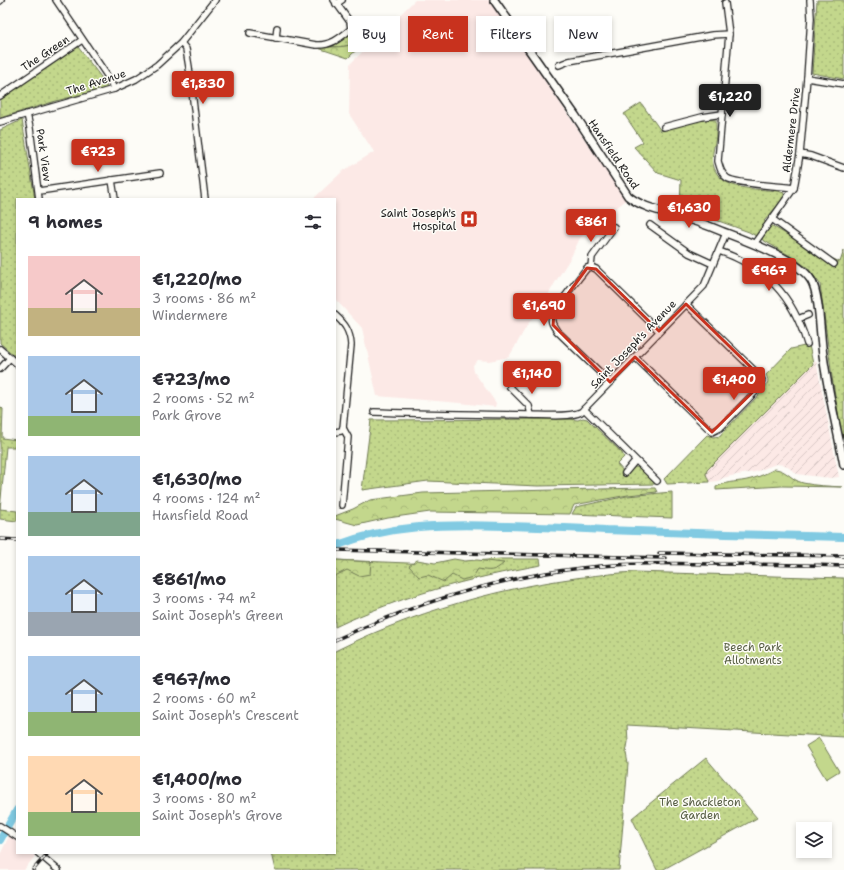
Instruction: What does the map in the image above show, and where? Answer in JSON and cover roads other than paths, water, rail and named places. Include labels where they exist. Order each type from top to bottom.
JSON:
[{"type":"street","name":"The Green","points":[[56,0],[108,77],[114,89]]},
{"type":"street","name":"The Avenue","points":[[0,122],[114,89],[142,75],[181,43],[215,0]]},
{"type":"street","points":[[250,33],[325,46],[351,29],[350,22],[335,2],[342,0]]},
{"type":"street","name":"Hansfield Road","points":[[494,0],[575,115],[628,196],[642,206],[684,218],[726,233],[778,255],[802,271],[811,280],[817,296],[823,356],[844,465]]},
{"type":"street","name":"Aldermere Drive","points":[[754,244],[794,188],[800,154],[807,78],[811,18],[810,0]]},
{"type":"street","points":[[725,3],[729,34],[718,161],[722,172],[729,179],[794,188]]},
{"type":"street","points":[[276,38],[277,28]]},
{"type":"street","points":[[559,65],[569,61],[712,35],[729,34]]},
{"type":"street","name":"The Green","points":[[0,96],[82,40]]},
{"type":"street","points":[[181,43],[186,49],[190,67],[205,198]]},
{"type":"street","name":"Aldermere Drive","points":[[807,78],[844,84]]},
{"type":"street","name":"Park View","points":[[27,114],[39,198]]},
{"type":"street","points":[[664,127],[694,119],[722,114]]},
{"type":"street","points":[[800,154],[811,156],[844,168]]},
{"type":"street","points":[[39,191],[160,173]]},
{"type":"street","points":[[112,180],[115,198]]},
{"type":"street","points":[[772,219],[834,264]]},
{"type":"street","points":[[650,225],[689,253],[713,264]]},
{"type":"street","points":[[591,267],[592,257],[614,227]]},
{"type":"street","points":[[657,231],[662,227]]},
{"type":"street","name":"Saint Joseph's Avenue","points":[[374,412],[573,415],[580,412],[704,286],[726,233]]},
{"type":"street","points":[[719,251],[741,260],[762,273],[779,289],[789,302],[802,325],[807,344]]},
{"type":"street","points":[[610,382],[552,325],[552,317],[560,303],[587,268],[591,267],[596,269],[660,331]]},
{"type":"street","points":[[635,357],[712,432],[720,428],[760,387],[762,380],[760,376],[686,304]]},
{"type":"street","points":[[798,319],[808,315]]},
{"type":"street","points":[[336,316],[346,325],[351,335],[343,428],[348,438],[342,505]]},
{"type":"street","points":[[0,349],[16,363]]},
{"type":"street","points":[[0,369],[10,358]]},
{"type":"street","points":[[510,387],[529,406],[531,415]]},
{"type":"street","points":[[584,409],[635,461],[657,481]]},
{"type":"street","points":[[336,432],[341,431],[343,428]]},
{"type":"street","points":[[625,473],[635,461]]},
{"type":"street","points":[[0,826],[16,835]]},
{"type":"street","points":[[39,854],[58,870]]},
{"type":"waterway","points":[[336,546],[377,533],[398,529],[461,525],[844,537]]},
{"type":"waterway","points":[[0,840],[16,812]]},
{"type":"railway","points":[[0,539],[16,540]]},
{"type":"railway","points":[[336,550],[665,558]]},
{"type":"railway","points":[[659,553],[844,556]]},
{"type":"railway","points":[[336,640],[394,615],[455,594],[518,578],[549,572],[597,566],[646,564],[844,566]]},
{"type":"railway","points":[[33,870],[47,854]]},
{"type":"place","name":"Saint Joseph's Hospital","points":[[469,219]]},
{"type":"park label","name":"Beech Park Allotments","points":[[753,653]]},
{"type":"park label","name":"The Shackleton Garden","points":[[700,808]]}]
